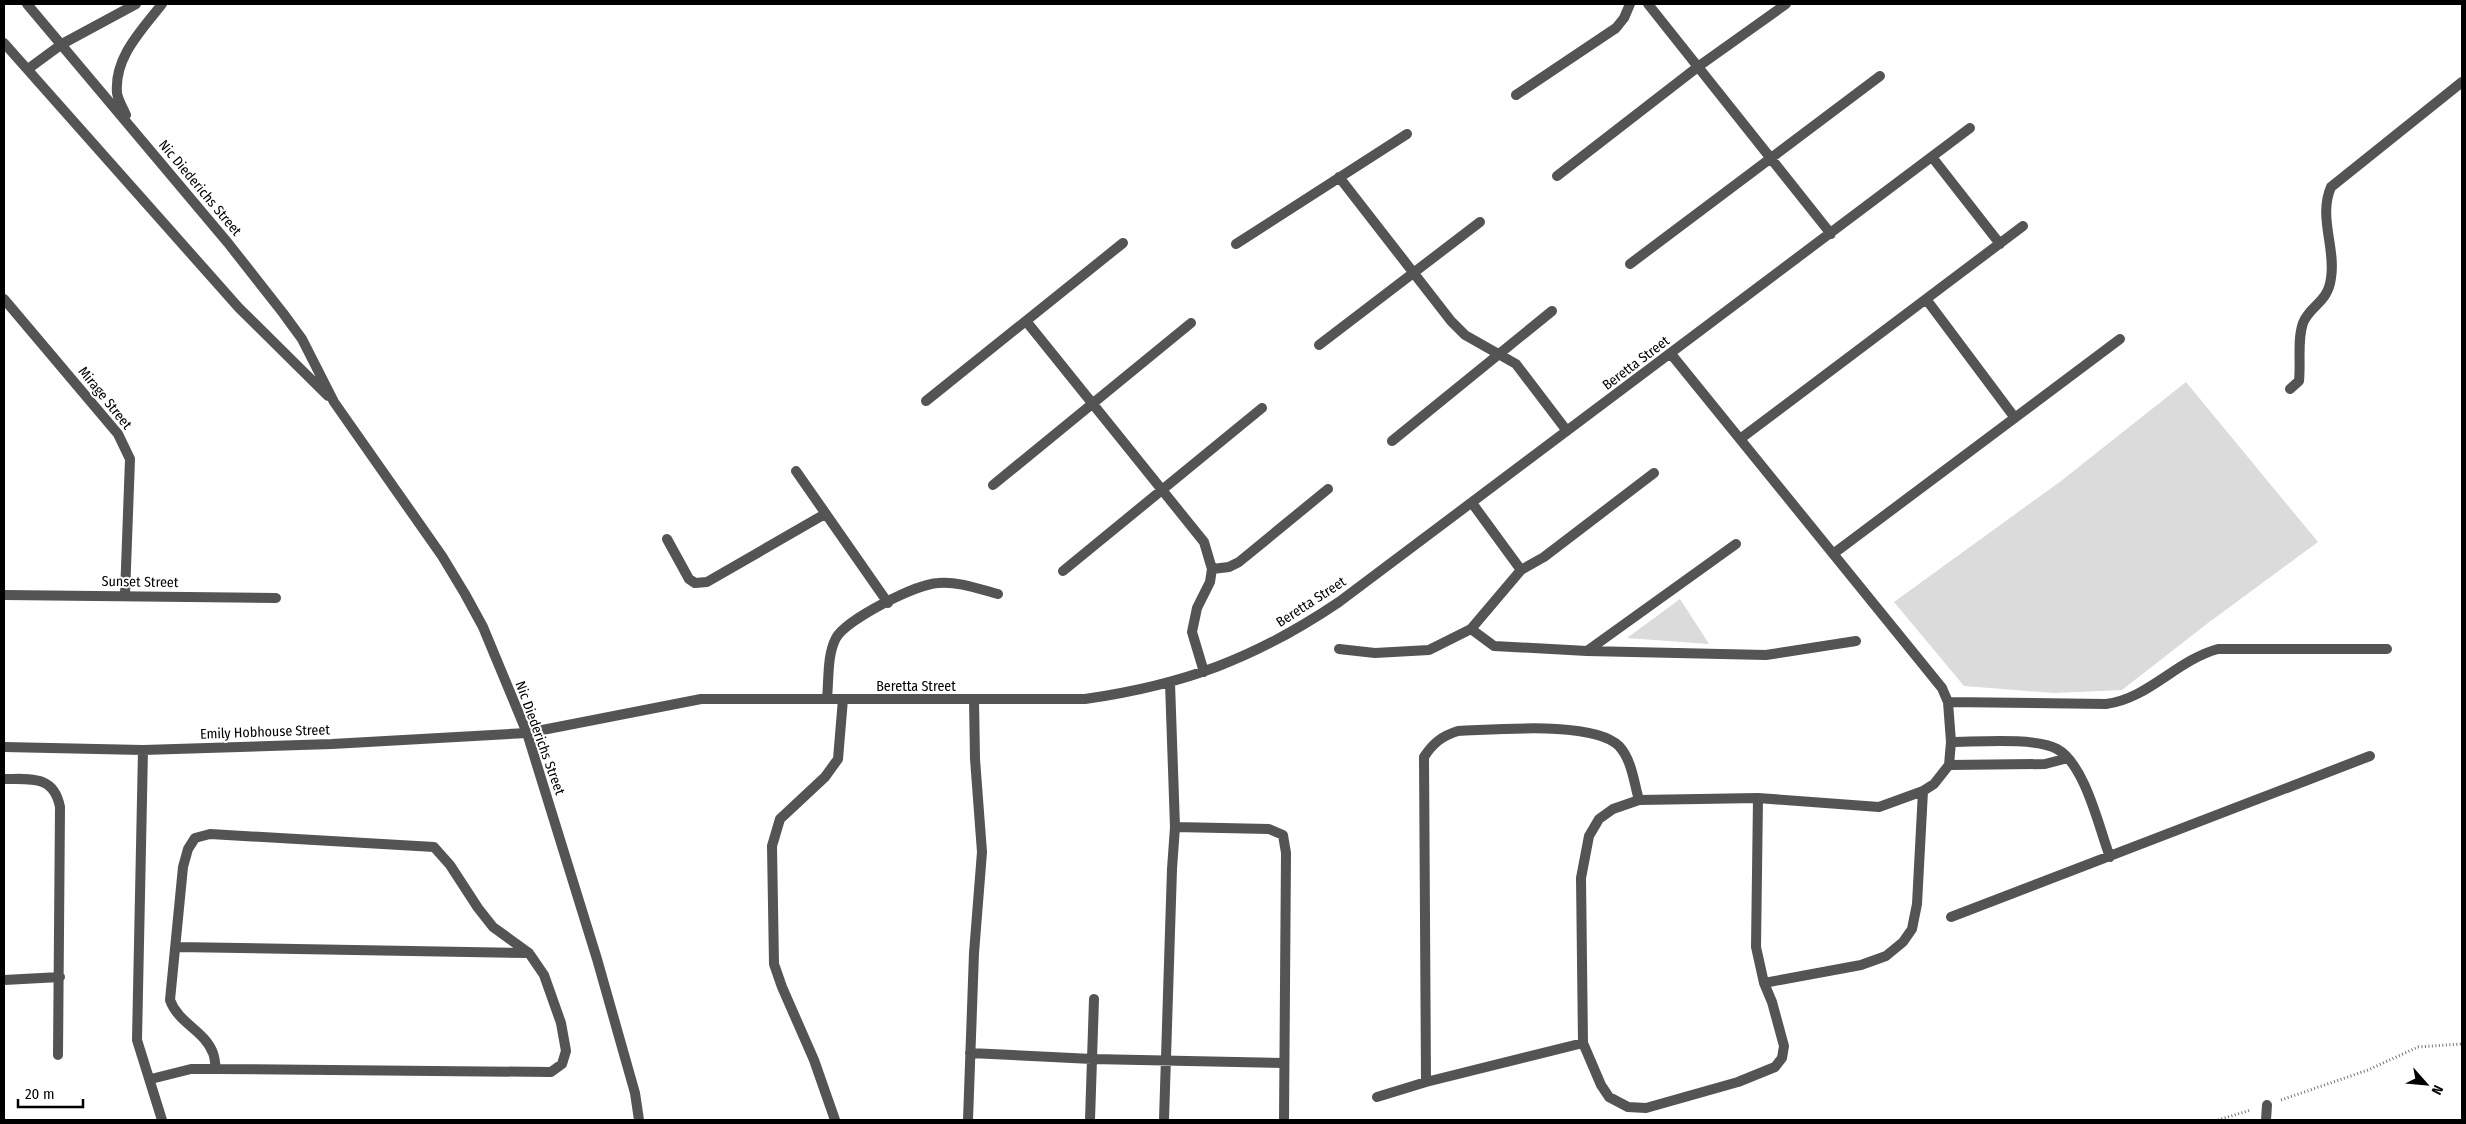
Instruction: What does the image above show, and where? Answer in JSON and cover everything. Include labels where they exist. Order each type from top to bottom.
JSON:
[{"type":"street","name":"Nic Diederichs Street","points":[[27,4],[131,127],[283,313],[302,339],[334,402],[442,556],[465,594],[483,627],[527,733],[597,959],[635,1093],[639,1120]]},
{"type":"street","points":[[28,70],[62,44],[136,4]]},
{"type":"street","points":[[131,127],[117,95],[117,77],[130,45],[162,4]]},
{"type":"street","points":[[1516,95],[1616,28],[1624,18],[1630,4]]},
{"type":"street","points":[[1648,4],[1831,234]]},
{"type":"street","points":[[1557,176],[1699,66],[1786,4]]},
{"type":"street","name":"Nic Diederichs Street","points":[[4,43],[239,308],[334,402]]},
{"type":"street","points":[[1630,264],[1880,76]]},
{"type":"street","points":[[2290,389],[2299,381],[2303,323],[2329,290],[2332,276],[2325,200],[2331,188],[2462,82]]},
{"type":"street","name":"Beretta Street","points":[[527,733],[701,699],[1085,699],[1170,683],[1204,672],[1261,649],[1303,626],[1339,602],[1970,128]]},
{"type":"street","points":[[1236,244],[1407,134]]},
{"type":"street","points":[[1932,157],[2000,244]]},
{"type":"street","points":[[1339,177],[1451,321],[1465,335],[1516,364],[1567,431]]},
{"type":"street","points":[[1318,344],[1480,222]]},
{"type":"street","points":[[1740,439],[2023,226]]},
{"type":"street","points":[[926,401],[1123,243]]},
{"type":"street","name":"Mirage Street","points":[[4,299],[118,434],[130,459],[125,595]]},
{"type":"street","points":[[1926,299],[2015,418]]},
{"type":"street","points":[[1392,441],[1552,311]]},
{"type":"street","points":[[1026,321],[1204,542],[1212,569],[1210,582],[1194,616],[1192,632],[1204,672]]},
{"type":"street","points":[[993,485],[1191,323]]},
{"type":"street","points":[[1833,554],[2120,339]]},
{"type":"street","points":[[1671,354],[1942,688],[1948,702],[1950,742],[1948,765],[1938,780],[1923,791],[1879,807],[1758,798],[1639,800],[1613,809],[1599,819],[1589,836],[1581,878],[1583,1043],[1600,1085],[1609,1097],[1628,1108],[1646,1108],[1738,1082],[1775,1067],[1782,1058],[1784,1046],[1772,1002],[1764,983],[1756,947],[1758,798]]},
{"type":"street","points":[[1063,571],[1262,408]]},
{"type":"street","points":[[796,471],[888,603]]},
{"type":"street","points":[[1339,648],[1375,654],[1429,650],[1471,629],[1521,570],[1544,558],[1654,473]]},
{"type":"street","points":[[1212,569],[1229,567],[1239,562],[1328,490]]},
{"type":"street","points":[[1472,503],[1521,570]]},
{"type":"street","points":[[667,539],[689,579],[700,584],[708,582],[826,514]]},
{"type":"street","points":[[1587,651],[1736,544]]},
{"type":"street","points":[[828,698],[830,664],[835,639],[842,629],[853,620],[924,584],[950,582],[998,594]]},
{"type":"street","name":"Sunset Street","points":[[4,595],[276,598]]},
{"type":"street","points":[[1471,629],[1494,646],[1587,651],[1766,654],[1856,642]]},
{"type":"street","points":[[1948,702],[2118,703],[2132,697],[2193,658],[2218,649],[2387,649]]},
{"type":"street","points":[[1164,1120],[1175,827],[1170,683]]},
{"type":"street","points":[[835,1120],[814,1060],[774,964],[772,846],[780,818],[825,777],[838,759],[843,699]]},
{"type":"street","points":[[968,1120],[974,953],[982,852],[975,759],[974,700]]},
{"type":"street","points":[[1426,1082],[1424,758],[1432,745],[1444,735],[1458,731],[1560,729],[1605,736],[1618,746],[1626,757],[1639,800]]},
{"type":"street","name":"Emily Hobhouse Street","points":[[4,747],[144,750],[332,744],[527,733]]},
{"type":"street","points":[[1950,742],[2042,744],[2058,749],[2068,758],[2084,785],[2110,857]]},
{"type":"street","points":[[144,750],[137,1040],[162,1120]]},
{"type":"street","points":[[1951,917],[2370,756]]},
{"type":"street","points":[[1948,765],[2038,764],[2056,762],[2068,758]]},
{"type":"street","points":[[4,779],[30,779],[45,782],[52,786],[58,794],[60,807],[58,1055]]},
{"type":"street","points":[[1764,983],[1861,965],[1886,956],[1903,942],[1912,929],[1917,904],[1923,791]]},
{"type":"street","points":[[1175,827],[1269,829],[1283,835],[1286,853],[1284,1120]]},
{"type":"street","points":[[151,1080],[191,1069],[551,1072],[562,1064],[566,1051],[561,1023],[544,975],[530,953],[493,927],[450,865],[434,847],[210,834],[195,838],[188,849],[183,867],[177,947],[170,1000],[174,1010],[206,1042],[213,1052],[216,1069]]},
{"type":"street","points":[[177,947],[530,953]]},
{"type":"street","points":[[4,980],[60,977]]},
{"type":"street","points":[[1090,1120],[1094,999]]},
{"type":"street","points":[[1377,1097],[1426,1082],[1583,1043]]},
{"type":"street","points":[[970,1053],[1092,1059],[1284,1063]]},
{"type":"street","points":[[2266,1105],[2266,1120]]},
{"type":"path","points":[[2218,1120],[2368,1070],[2418,1047],[2462,1044]]},
{"type":"shaded area","points":[[2186,382],[2318,542],[2208,623],[2122,690],[2054,693],[1964,686],[1894,602],[2061,481]]},
{"type":"shaded area","points":[[1680,599],[1709,644],[1627,638]]}]
